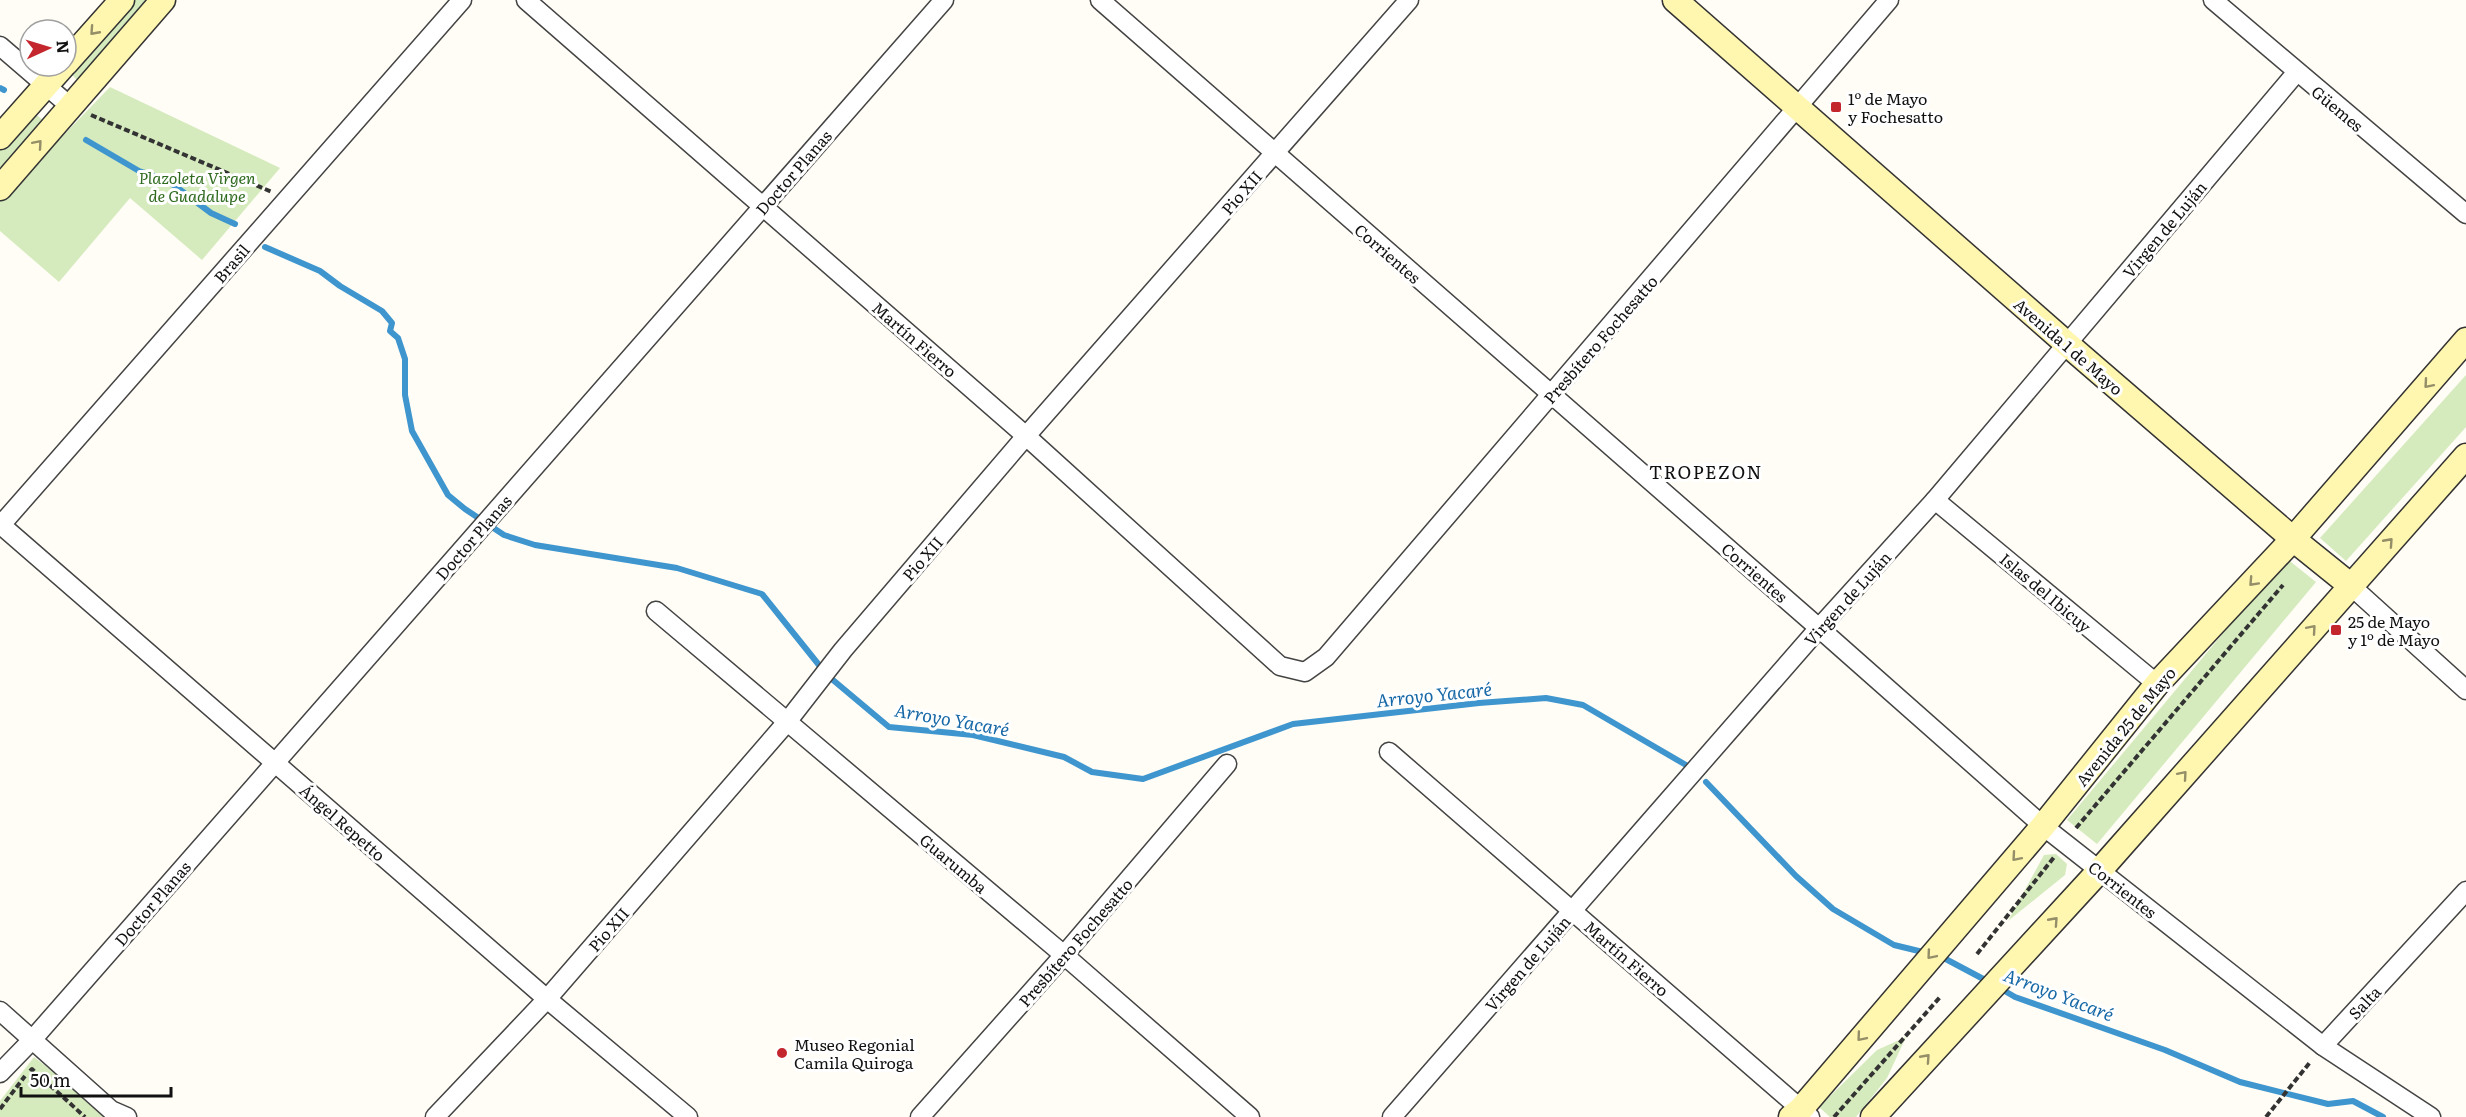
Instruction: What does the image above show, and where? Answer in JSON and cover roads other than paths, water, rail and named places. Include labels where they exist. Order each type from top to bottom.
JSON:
[{"type":"main road","points":[[78,49],[122,0]]},
{"type":"main road","points":[[0,188],[164,0]]},
{"type":"main road","name":"Avenida 1 de Mayo","points":[[1675,0],[2067,344],[2293,539],[2350,585]]},
{"type":"main road","points":[[0,137],[53,78]]},
{"type":"main road","name":"Avenida 25 de Mayo","points":[[1801,1114],[1899,993],[2043,826],[2157,684],[2293,539],[2466,340]]},
{"type":"main road","points":[[1873,1117],[2100,870],[2466,456]]},
{"type":"street","name":"Brasil","points":[[0,525],[462,0]]},
{"type":"street","name":"Martín Fierro","points":[[526,0],[1026,436],[1280,666],[1305,672]]},
{"type":"street","name":"Doctor Planas","points":[[0,1073],[32,1040],[944,0]]},
{"type":"street","name":"Corrientes","points":[[1100,0],[2043,826],[2323,1046],[2431,1117]]},
{"type":"street","name":"Pio XII","points":[[435,1117],[547,999],[816,688],[843,650],[1026,436],[1409,0]]},
{"type":"street","name":"Presbítero Fochesatto","points":[[1305,672],[1326,657],[1889,0]]},
{"type":"street","name":"Güemes","points":[[2212,0],[2466,214]]},
{"type":"street","points":[[0,46],[71,107]]},
{"type":"street","name":"Virgen de Luján","points":[[1392,1117],[1819,628],[1935,500],[2296,73]]},
{"type":"street","name":"Islas del Ibicuy","points":[[1935,500],[2157,684]]},
{"type":"street","name":"Ángel Repetto","points":[[0,525],[547,999],[688,1117]]},
{"type":"street","name":"Avenida 1 de Mayo","points":[[2350,585],[2466,690]]},
{"type":"street","name":"Guarumba","points":[[656,611],[1064,955],[1250,1117]]},
{"type":"street","name":"Martín Fierro","points":[[1389,752],[1572,910],[1801,1114]]},
{"type":"street","name":"Presbítero Fochesatto","points":[[920,1117],[1064,955],[1227,764]]},
{"type":"street","name":"Salta","points":[[2323,1046],[2466,891]]},
{"type":"street","points":[[0,1011],[111,1110],[127,1117]]},
{"type":"waterway","name":"Arroyo Yacaré","points":[[0,88],[4,90]]},
{"type":"waterway","name":"Arroyo Yacaré","points":[[86,140],[139,171],[167,180],[211,213],[235,224]]},
{"type":"waterway","name":"Arroyo Yacaré","points":[[265,247],[320,271],[382,311],[392,323],[390,331],[398,338],[405,359],[405,395],[412,431],[448,495],[465,509],[504,535],[535,545],[677,568],[762,594],[827,675],[889,727],[973,735],[1064,757],[1092,772],[1143,779],[1293,724],[1479,703],[1546,698],[1583,705],[1686,765]]},
{"type":"waterway","name":"Arroyo Yacaré","points":[[1706,782],[1796,876],[1833,909],[1894,945],[1927,953]]},
{"type":"waterway","name":"Arroyo Yacaré","points":[[1940,956],[1989,982]]},
{"type":"waterway","name":"Arroyo Yacaré","points":[[1998,987],[2015,997],[2165,1050],[2240,1082],[2328,1104],[2353,1101],[2383,1117]]},
{"type":"place","name":"1º de Mayo y Fochesatto","points":[[1836,107]]},
{"type":"place","name":"25 de Mayo y 1º de Mayo","points":[[2336,630]]},
{"type":"place","name":"Museo Regonial Camila Quiroga","points":[[782,1053]]},
{"type":"district","name":"TROPEZON","points":[[1706,471]]},
{"type":"park label","name":"Plazoleta Virgen de Guadalupe","points":[[197,186]]}]
